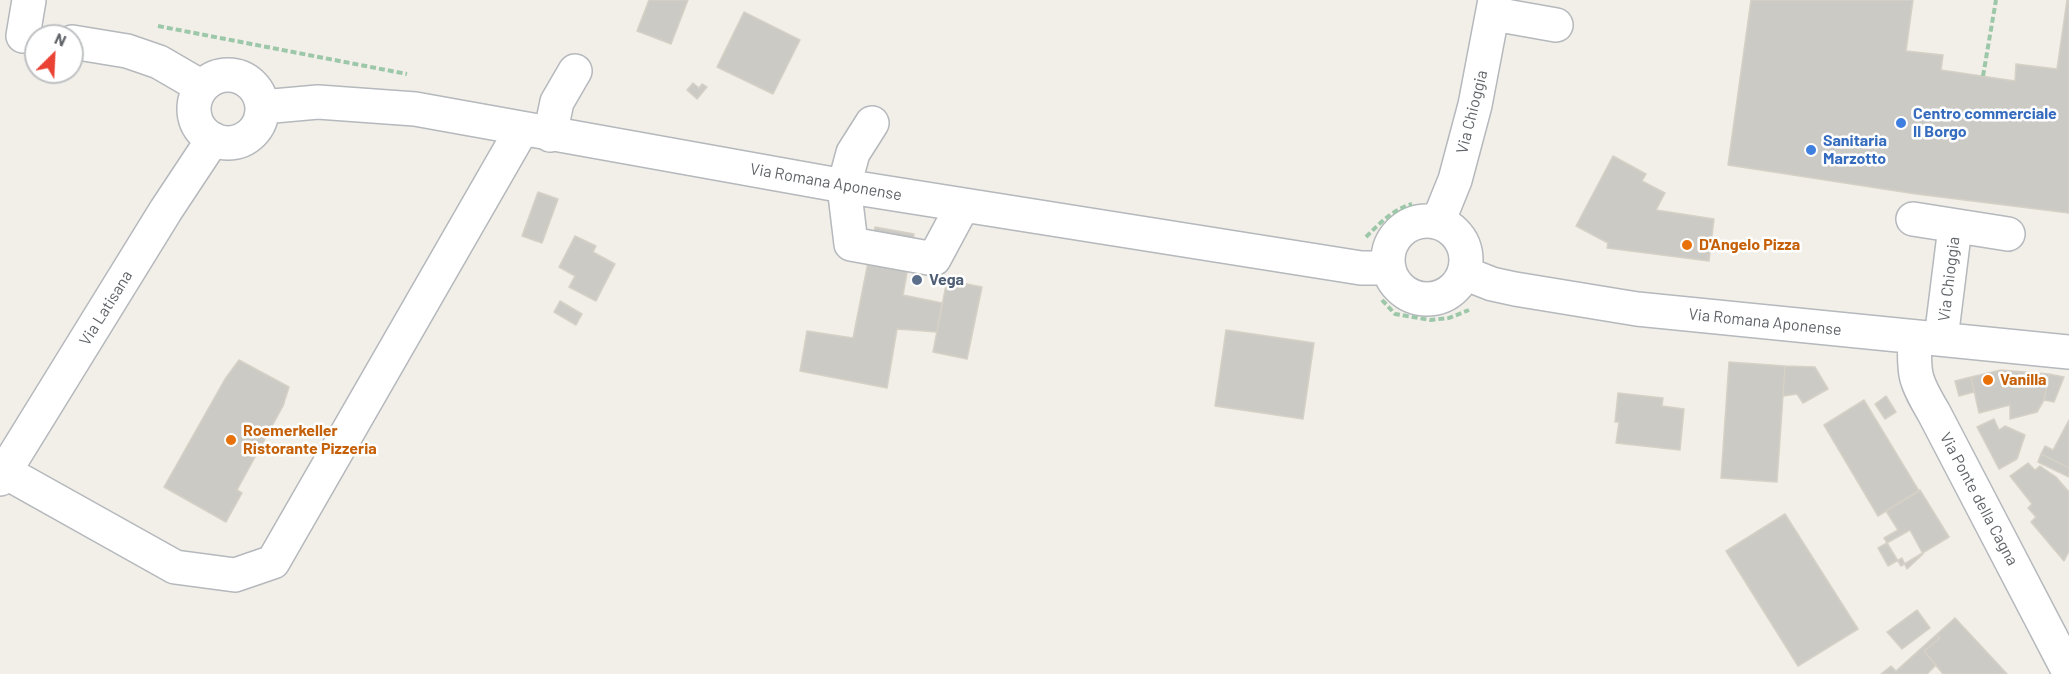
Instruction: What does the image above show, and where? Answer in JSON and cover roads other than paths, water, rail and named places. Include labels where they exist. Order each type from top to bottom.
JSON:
[{"type":"street","points":[[20,35],[29,0]]},
{"type":"street","points":[[1494,7],[1556,25]]},
{"type":"street","name":"Via Chioggia","points":[[1427,212],[1455,180],[1475,105],[1494,7]]},
{"type":"street","points":[[84,44],[127,51],[159,62],[202,87]]},
{"type":"street","points":[[2,475],[175,567],[235,575],[273,562],[575,71]]},
{"type":"street","points":[[225,76],[238,77],[250,84],[258,94],[262,107],[260,120],[254,131],[244,140],[230,143],[206,135],[198,124],[194,112],[195,99],[202,87],[213,79],[225,76]]},
{"type":"street","name":"Via Romana Aponense","points":[[262,107],[318,102],[415,109],[844,186],[1361,268],[1389,268]]},
{"type":"street","points":[[872,123],[853,153],[844,186],[851,244],[934,259],[963,205]]},
{"type":"street","name":"Via Latisana","points":[[2,475],[166,210],[213,139]]},
{"type":"street","points":[[1427,212],[1459,236],[1465,248],[1467,260],[1464,273],[1452,291],[1439,297],[1425,298],[1411,295],[1399,286],[1391,275],[1388,255],[1392,241],[1400,231],[1425,220],[1427,212]]},
{"type":"street","name":"Via Chioggia","points":[[1913,219],[1955,227],[1928,338]]},
{"type":"street","points":[[1955,227],[2008,234]]},
{"type":"street","name":"Via Romana Aponense","points":[[1464,273],[1515,290],[1638,309],[2069,352]]},
{"type":"street","name":"Via Ponte della Cagna","points":[[1928,338],[1915,379],[1934,413],[2057,668]]},
{"type":"place","name":"Centro commerciale Il Borgo","points":[[1901,123]]},
{"type":"place","name":"Sanitaria Marzotto","points":[[1811,150]]},
{"type":"place","name":"D'Angelo Pizza","points":[[1687,245]]},
{"type":"place","name":"Vega","points":[[917,280]]},
{"type":"place","name":"Vanilla","points":[[1988,380]]},
{"type":"place","name":"Roemerkeller Ristorante Pizzeria","points":[[231,440]]}]
